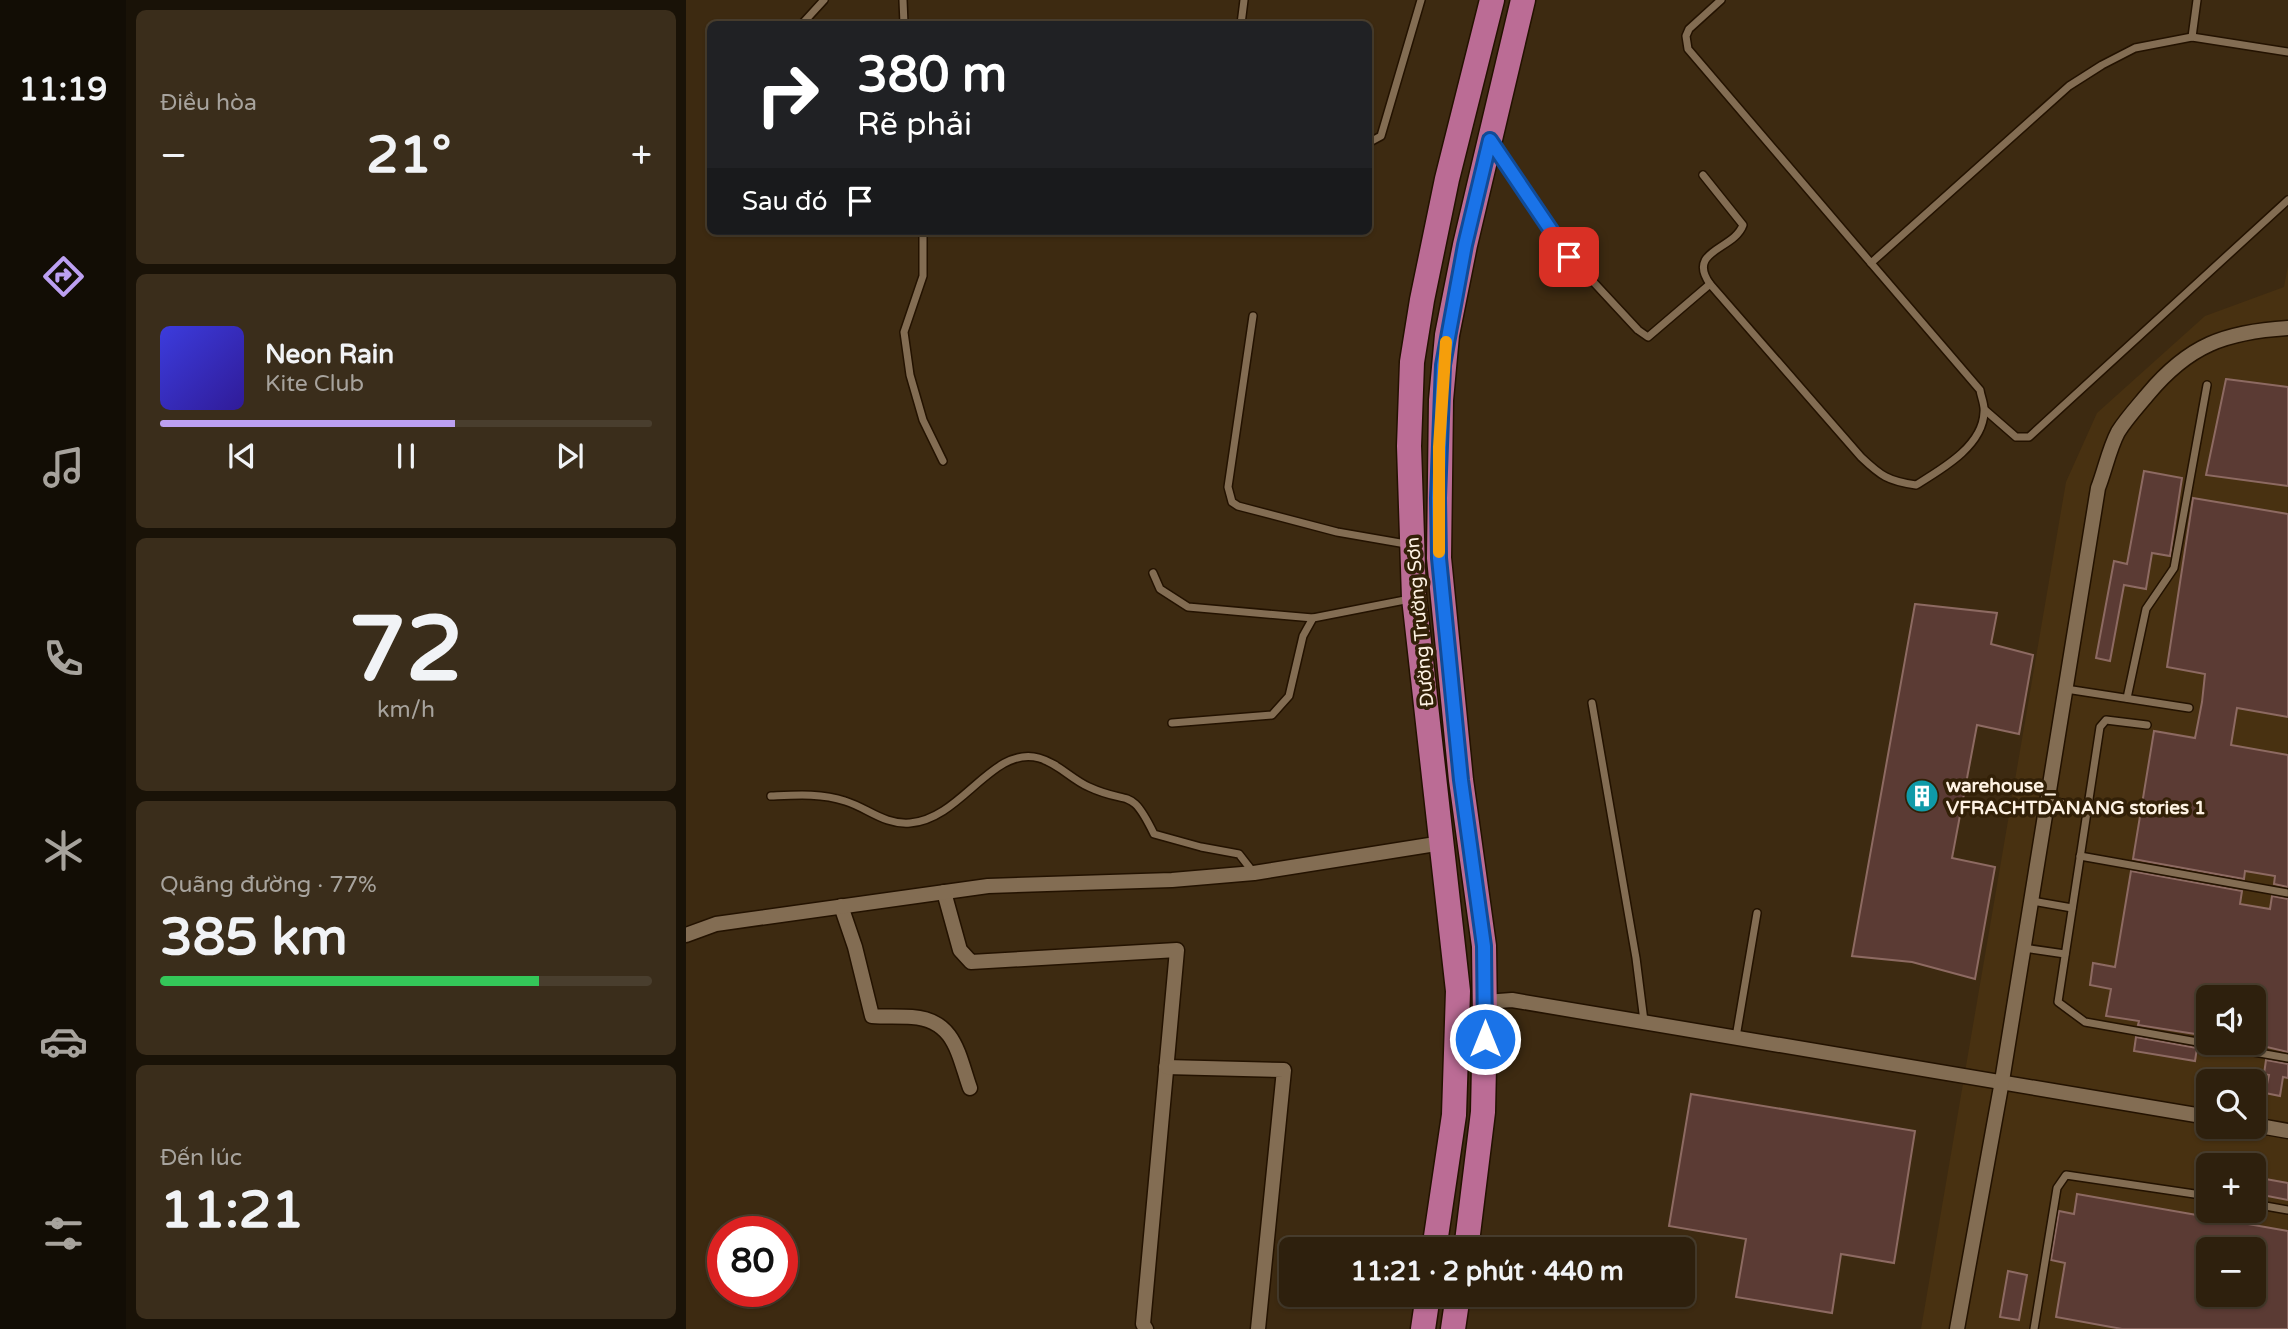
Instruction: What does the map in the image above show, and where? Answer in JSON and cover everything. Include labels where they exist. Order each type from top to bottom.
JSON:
[{"type":"highway","name":"Đường Trường Sơn","points":[[1436,1237],[1454,1115],[1459,1022],[1457,958],[1414,598],[1410,394],[1416,332],[1447,179],[1492,0]]},
{"type":"highway","name":"Đường Trường Sơn","points":[[1468,1237],[1483,1112],[1484,946],[1457,743],[1439,558],[1438,498],[1444,355],[1465,245],[1523,0]]},
{"type":"highway","points":[[1423,1329],[1426,1307]]},
{"type":"highway","points":[[1453,1329],[1456,1307]]},
{"type":"street","points":[[1957,1329],[2002,1081],[2098,488],[2118,433],[2162,378],[2184,357],[2218,340],[2256,330],[2288,328]]},
{"type":"street","points":[[686,935],[716,923],[988,886],[1172,880],[1254,873],[1442,843]]},
{"type":"street","points":[[944,892],[960,950],[971,962],[1177,950],[1143,1324],[1146,1329]]},
{"type":"street","points":[[841,906],[855,947],[865,997],[872,1016],[913,1017],[936,1022],[953,1038],[971,1088]]},
{"type":"street","points":[[1485,1002],[1512,1000],[2196,1115]]},
{"type":"street","points":[[1166,1067],[1284,1070],[1258,1329]]},
{"type":"street","points":[[2266,1127],[2288,1131]]},
{"type":"lane","points":[[805,21],[824,0]]},
{"type":"lane","points":[[903,0],[904,21]]},
{"type":"lane","points":[[1241,21],[1244,0]]},
{"type":"lane","points":[[1372,141],[1381,136],[1421,0]]},
{"type":"lane","points":[[1703,175],[1743,225],[1740,232],[1725,246],[1710,253],[1706,259],[1704,273],[1710,284],[1861,457],[1881,476],[1916,485],[1962,452],[1980,430],[1985,410],[1980,390],[1688,49],[1686,36],[1689,29],[1721,0]]},
{"type":"lane","points":[[2192,37],[2197,0]]},
{"type":"lane","points":[[1871,262],[2069,86],[2135,48],[2192,37],[2288,52]]},
{"type":"lane","points":[[1490,140],[1578,269],[1648,337],[1710,284]]},
{"type":"lane","points":[[1985,410],[2015,437],[2029,437],[2288,200]]},
{"type":"lane","points":[[923,235],[923,276],[904,332],[910,375],[923,419],[943,461]]},
{"type":"lane","points":[[1253,316],[1228,487],[1231,502],[1337,532],[1411,544]]},
{"type":"lane","points":[[2127,698],[2146,609],[2174,568],[2207,385]]},
{"type":"lane","points":[[1153,572],[1160,589],[1188,607],[1313,618],[1414,598]]},
{"type":"lane","points":[[1172,723],[1272,715],[1289,696],[1303,636],[1313,618]]},
{"type":"lane","points":[[2066,689],[2189,708]]},
{"type":"lane","points":[[1591,703],[1636,958],[1644,1022]]},
{"type":"lane","points":[[2147,725],[2106,720],[2100,727],[2058,1002],[2085,1022],[2288,1058]]},
{"type":"lane","points":[[771,796],[831,797],[858,806],[885,820],[912,823],[952,806],[1004,762],[1037,757],[1087,786],[1128,797],[1136,803],[1154,834],[1239,854],[1254,873]]},
{"type":"lane","points":[[2048,801],[2087,807]]},
{"type":"lane","points":[[2080,856],[2288,892]]},
{"type":"lane","points":[[2032,901],[2072,908]]},
{"type":"lane","points":[[1736,1037],[1757,913]]},
{"type":"lane","points":[[2024,948],[2065,954]]},
{"type":"lane","points":[[2034,1329],[2057,1188],[2066,1175],[2196,1194]]},
{"type":"lane","points":[[2266,1206],[2288,1209]]},
{"type":"shaded area","points":[[2288,266],[2288,1329],[1921,1329],[2066,482],[2097,413],[2205,316],[2284,287]]},
{"type":"building","points":[[2226,379],[2288,387],[2288,486],[2206,475]]},
{"type":"building","points":[[2144,471],[2182,478],[2170,556],[2152,553],[2146,589],[2124,585],[2110,661],[2096,658],[2114,561],[2127,564]]},
{"type":"building","points":[[2193,498],[2288,514],[2288,717],[2237,708],[2231,745],[2288,755],[2288,887],[2274,884],[2275,876],[2245,871],[2244,879],[2133,859],[2154,731],[2195,738],[2202,702],[2205,674],[2167,667]]},
{"type":"building","name":"warehouse_ VFRACHTDANANG stories 1","points":[[1915,604],[1997,613],[1991,644],[2033,655],[2019,734],[1977,725],[1952,858],[1995,867],[1975,979],[1912,962],[1852,956]]},
{"type":"building","points":[[2131,871],[2242,891],[2240,904],[2270,909],[2272,896],[2288,899],[2288,1052],[2266,1047],[2266,985],[2196,985],[2196,1034],[2138,1025],[2139,1021],[2106,1016],[2111,989],[2090,985],[2093,963],[2115,967]]},
{"type":"building","points":[[2136,1037],[2196,1048],[2196,1054],[2195,1061],[2134,1051]]},
{"type":"building","points":[[2266,1060],[2288,1064],[2288,1078],[2283,1077],[2280,1096],[2266,1093],[2269,1075],[2265,1069]]},
{"type":"building","points":[[1691,1094],[1915,1131],[1894,1263],[1841,1254],[1832,1313],[1736,1297],[1746,1239],[1669,1226]]},
{"type":"building","points":[[2266,1179],[2288,1183],[2288,1200],[2266,1196]]},
{"type":"building","points":[[2077,1194],[2196,1215],[2196,1223],[2242,1223],[2288,1231],[2288,1329],[2122,1329],[2056,1317],[2065,1263],[2051,1260],[2059,1211],[2074,1214]]},
{"type":"building","points":[[2008,1271],[2027,1275],[2019,1320],[2000,1317]]},
{"type":"slow traffic","points":[[1439,552],[1439,447],[1446,342]]},
{"type":"place","name":"warehouse_ VFRACHTDANANG stories 1","points":[[1922,796]]},
{"type":"route","points":[[1485,1039],[1484,946],[1461,780],[1439,558],[1438,498],[1443,365],[1465,245],[1490,140],[1569,257]]}]
